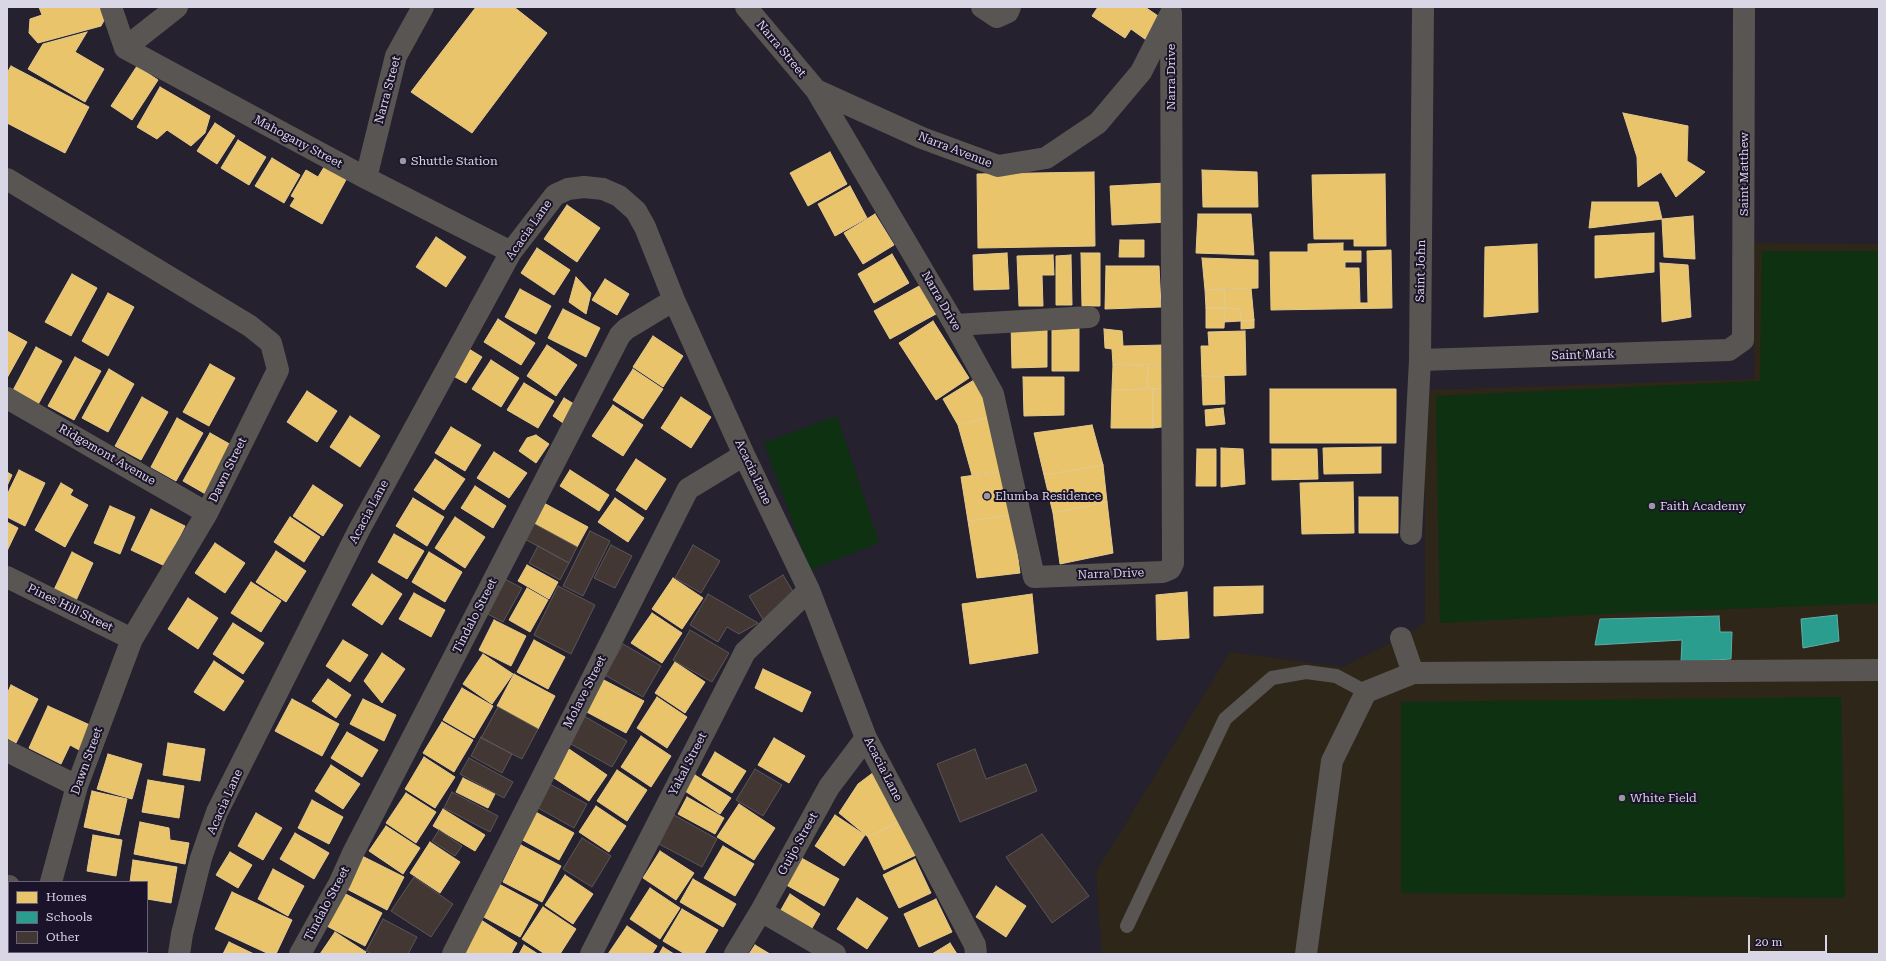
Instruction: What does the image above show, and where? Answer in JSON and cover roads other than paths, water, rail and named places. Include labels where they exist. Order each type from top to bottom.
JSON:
[{"type":"street","points":[[111,7],[125,48],[176,7]]},
{"type":"street","name":"Narra Street","points":[[366,178],[396,56],[423,7]]},
{"type":"street","name":"Narra Street","points":[[746,7],[816,90]]},
{"type":"street","points":[[982,7],[997,17],[1008,12],[1010,7]]},
{"type":"street","name":"Saint John","points":[[1411,534],[1420,360],[1424,7]]},
{"type":"street","name":"Saint Matthew","points":[[1743,340],[1744,7]]},
{"type":"street","name":"Narra Avenue","points":[[816,90],[922,138],[998,166],[1046,158],[1098,123],[1141,72],[1171,10]]},
{"type":"street","name":"Narra Drive","points":[[816,90],[955,325],[993,394],[1034,577],[1163,572],[1170,568],[1173,562],[1171,10]]},
{"type":"street","name":"Mahogany Street","points":[[125,48],[366,178],[512,252]]},
{"type":"street","name":"Dawn Street","points":[[7,179],[250,326],[270,342],[278,370],[207,513],[132,639],[77,786],[51,881]]},
{"type":"street","name":"Acacia Lane","points":[[179,954],[182,934],[201,858],[217,812],[359,530],[512,252],[555,195],[568,189],[584,187],[603,190],[619,196],[636,212],[645,227],[674,300],[744,455],[809,590],[866,738],[974,945],[976,954]]},
{"type":"street","name":"Tindalo Street","points":[[300,954],[340,882],[353,853],[620,335],[626,329],[674,300]]},
{"type":"street","points":[[955,325],[1088,317]]},
{"type":"street","name":"Saint Mark","points":[[1420,360],[1729,350],[1743,340]]},
{"type":"street","name":"Ridgemont Avenue","points":[[7,398],[207,513]]},
{"type":"street","name":"Molave Street","points":[[453,954],[688,489],[744,455]]},
{"type":"street","name":"Pines Hill Street","points":[[7,577],[132,639]]},
{"type":"street","name":"Yakal Street","points":[[591,954],[745,652],[809,590]]},
{"type":"street","points":[[1401,638],[1413,673]]},
{"type":"street","points":[[1306,954],[1332,762],[1366,692],[1413,673],[1879,670]]},
{"type":"street","name":"Guijo Street","points":[[735,954],[761,911],[829,787],[866,738]]},
{"type":"street","points":[[7,751],[77,786]]},
{"type":"street","points":[[761,911],[835,954]]},
{"type":"lane","points":[[1127,926],[1225,719],[1272,678],[1306,672],[1336,676],[1366,692]]},
{"type":"place","name":"Shuttle Station","points":[[403,161]]},
{"type":"place","name":"Elumba Residence","points":[[987,496]]},
{"type":"place","name":"Faith Academy","points":[[1652,506]]},
{"type":"place","name":"White Field","points":[[1622,798]]}]
